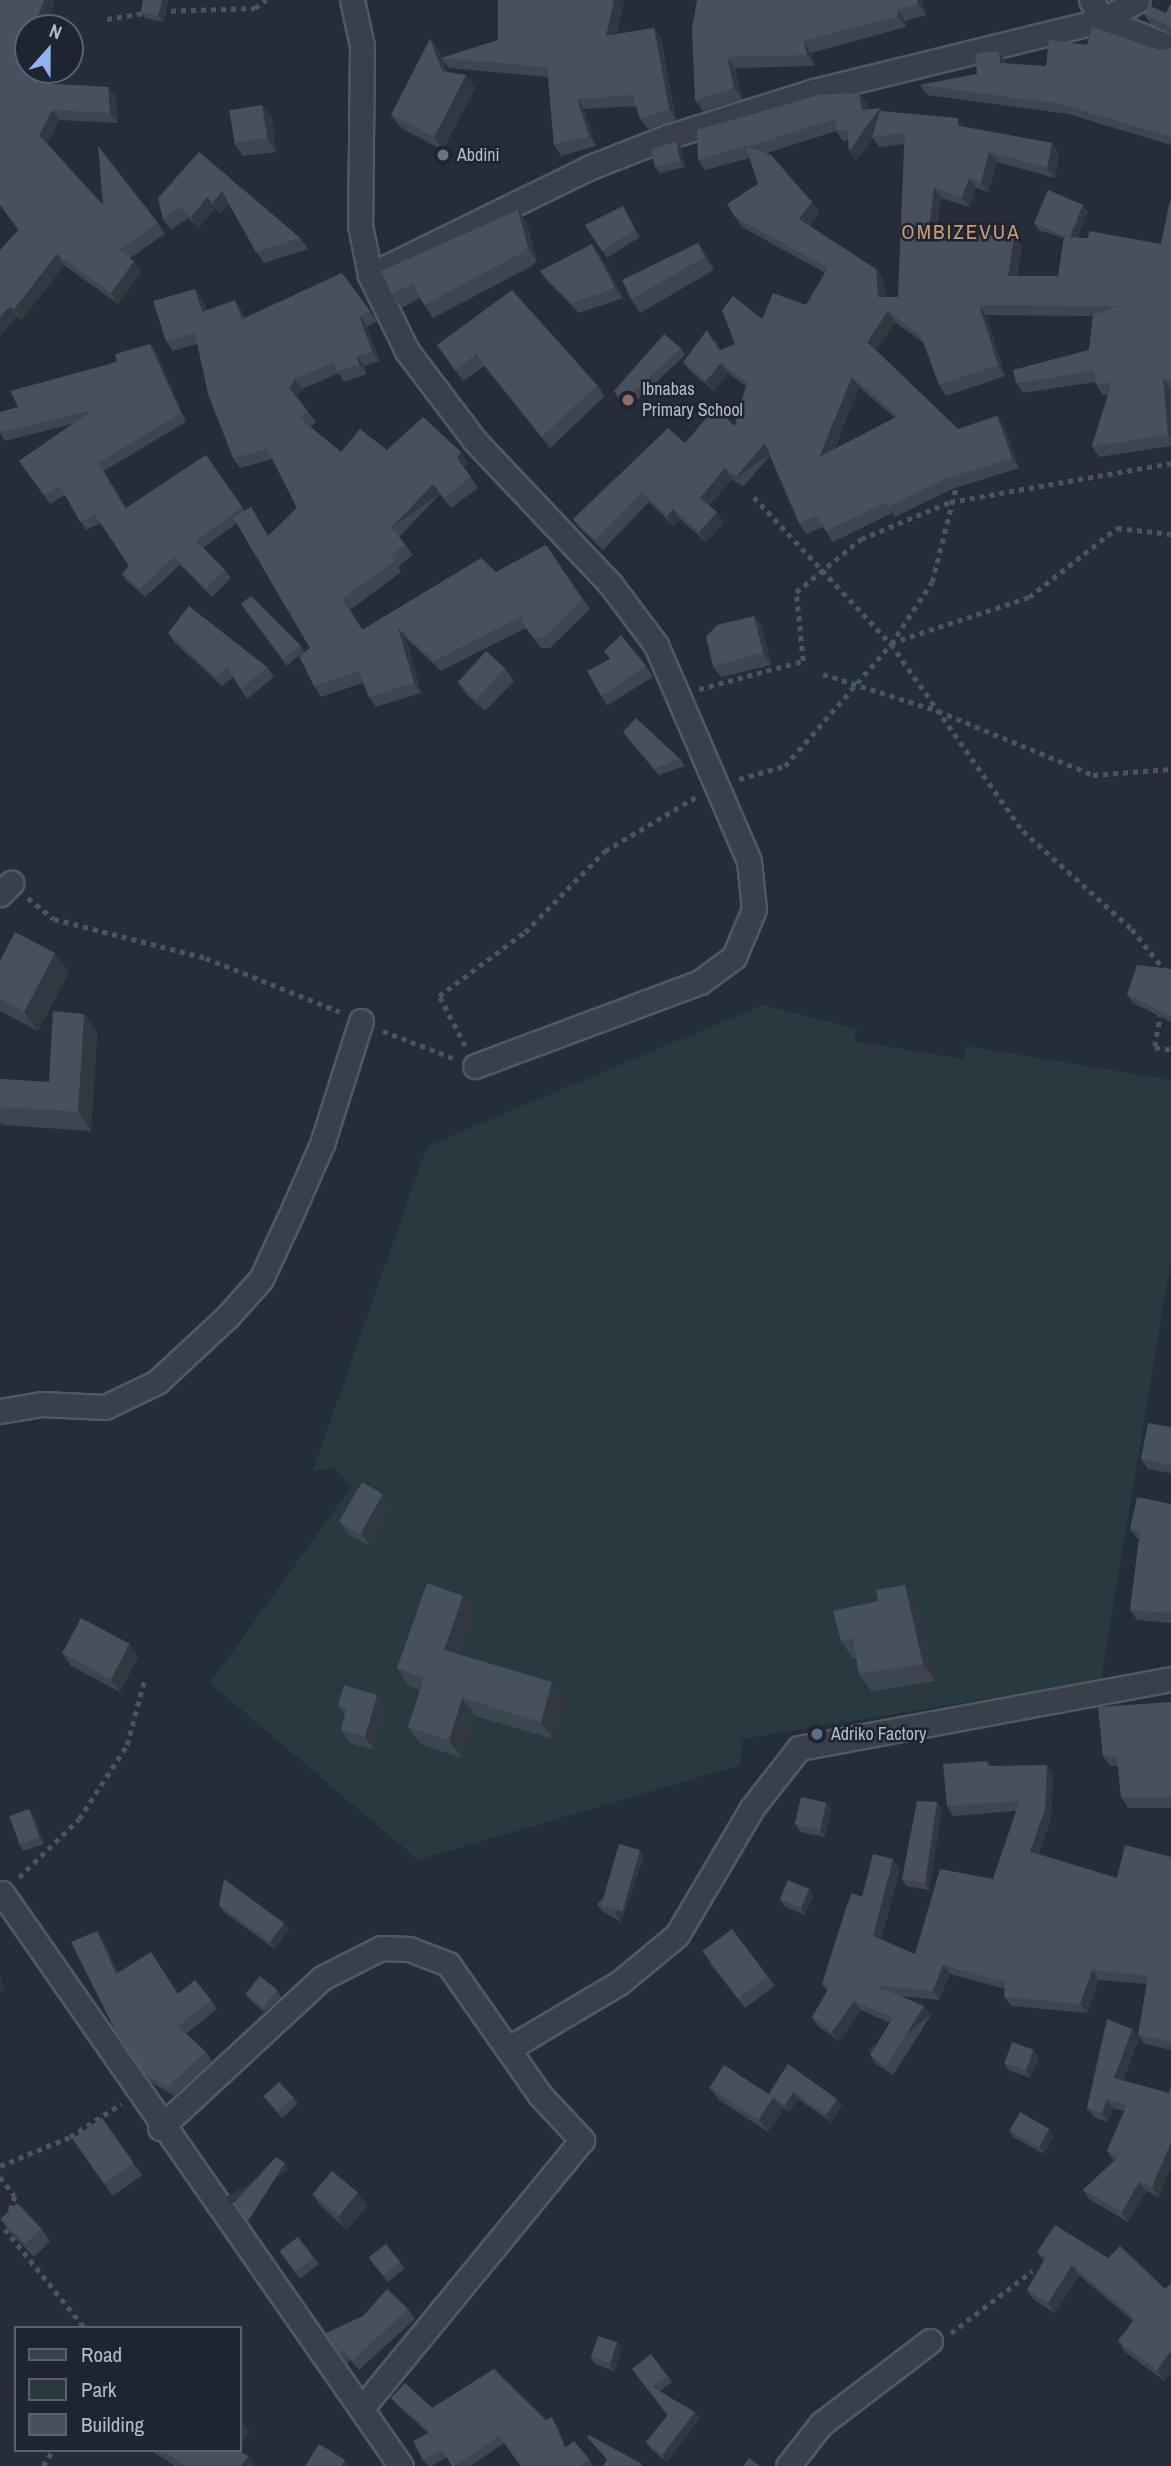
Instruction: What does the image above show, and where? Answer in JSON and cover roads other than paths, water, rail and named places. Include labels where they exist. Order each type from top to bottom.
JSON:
[{"type":"street","points":[[352,0],[362,46],[360,225],[370,275],[407,351],[475,441],[611,585],[656,645],[682,694],[749,861],[754,909],[740,946],[700,982],[475,1066]]},
{"type":"street","points":[[1091,0],[1103,20],[1171,47]]},
{"type":"street","points":[[370,275],[587,168],[667,137],[814,91],[1103,20],[1138,0]]},
{"type":"street","points":[[0,1411],[42,1404],[105,1407],[157,1382],[227,1317],[261,1279],[293,1210],[322,1144],[360,1021]]},
{"type":"street","points":[[511,2047],[619,1983],[677,1935],[752,1808],[799,1748],[1171,1679]]},
{"type":"street","points":[[2,1894],[160,2128],[364,2405],[401,2466]]},
{"type":"street","points":[[160,2128],[322,1978],[381,1948],[409,1949],[448,1964],[511,2047],[540,2095],[582,2140],[364,2405]]},
{"type":"street","points":[[788,2466],[821,2424],[930,2341]]},
{"type":"place","name":"Abdini","points":[[443,155]]},
{"type":"place","name":"Ibnabas Primary School","points":[[628,400]]},
{"type":"place","name":"Adriko Factory","points":[[817,1734]]},
{"type":"district","name":"OMBIZEVUA","points":[[961,232]]}]
